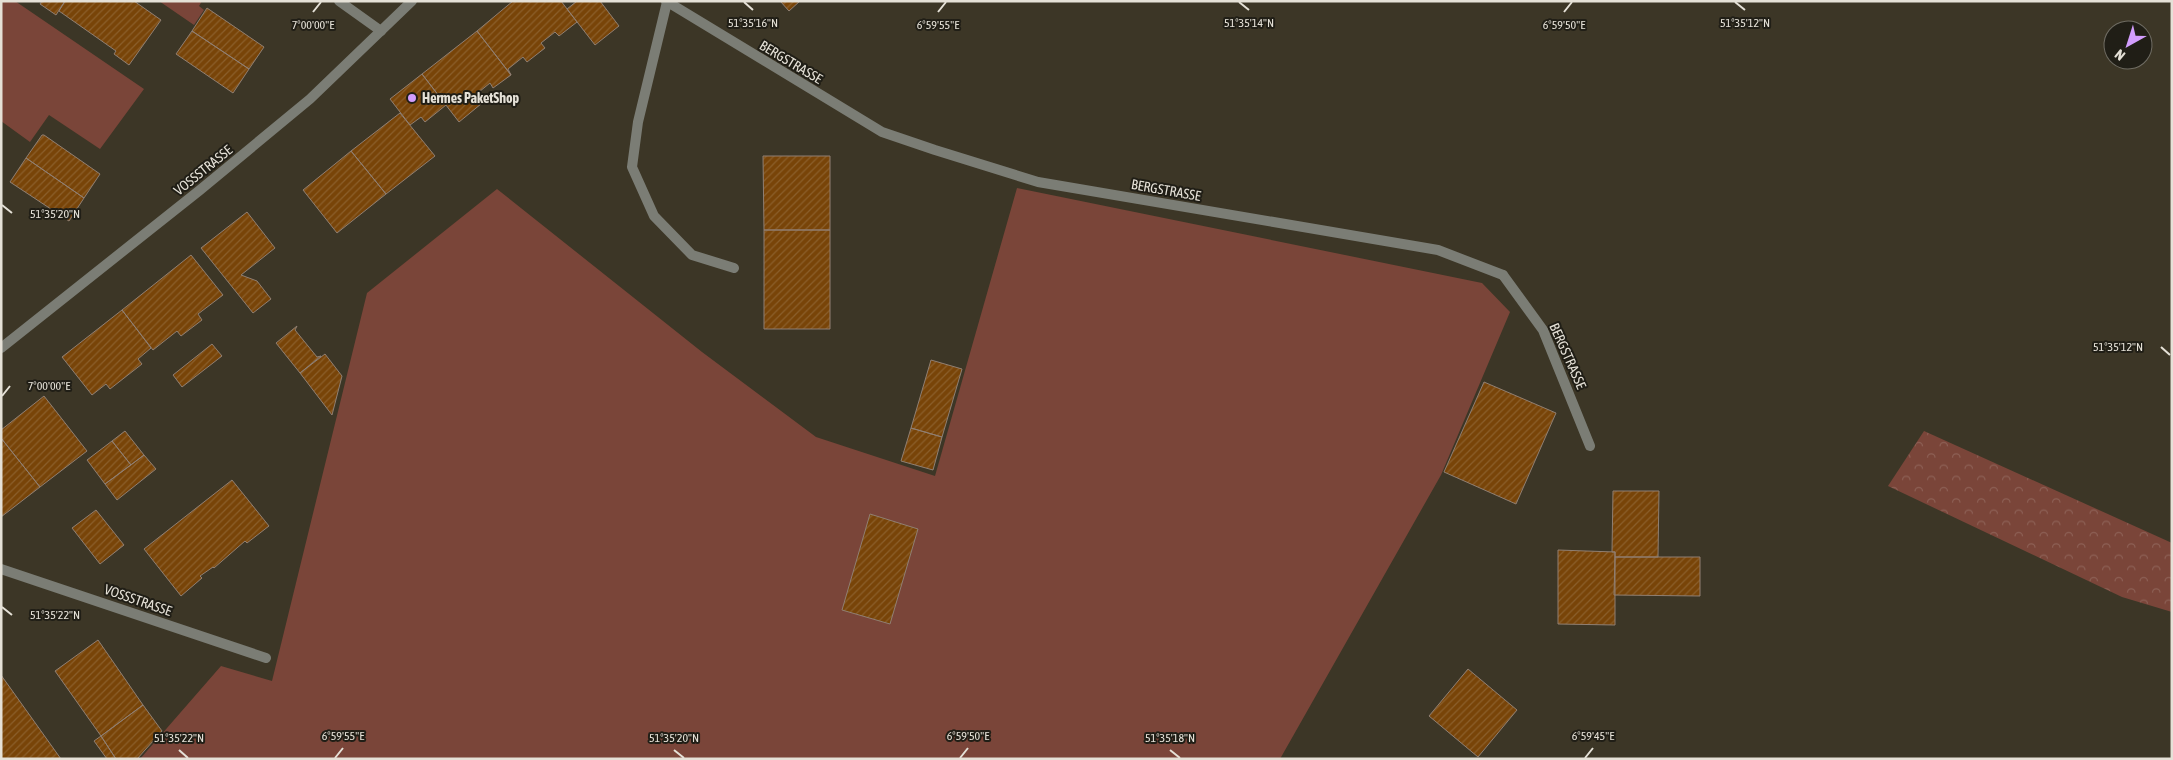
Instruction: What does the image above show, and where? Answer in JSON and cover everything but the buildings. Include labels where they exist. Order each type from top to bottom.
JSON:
[{"type":"street","points":[[340,1],[381,31]]},
{"type":"street","name":"VOSSSTRASSE","points":[[1,348],[288,118],[412,1]]},
{"type":"street","name":"BERGSTRASSE","points":[[734,268],[692,255],[654,216],[632,167],[638,122],[666,2],[882,132],[935,150],[1038,182],[1438,250],[1503,275],[1543,330],[1590,446]]},
{"type":"street","name":"VOSSSTRASSE","points":[[1,568],[266,658]]},
{"type":"green space","points":[[1,1],[15,1],[144,89],[100,149],[49,115],[30,142],[1,121]]},
{"type":"green space","points":[[159,1],[202,1],[199,6],[204,10],[194,25]]},
{"type":"green space","points":[[1017,188],[1482,283],[1510,312],[1441,475],[1280,759],[140,759],[221,666],[272,681],[367,293],[497,189],[702,352],[816,437],[935,476]]},
{"type":"green space","points":[[1924,431],[2172,543],[2172,612],[2122,597],[1888,486]]},
{"type":"place","name":"Hermes PaketShop","points":[[412,98]]}]
